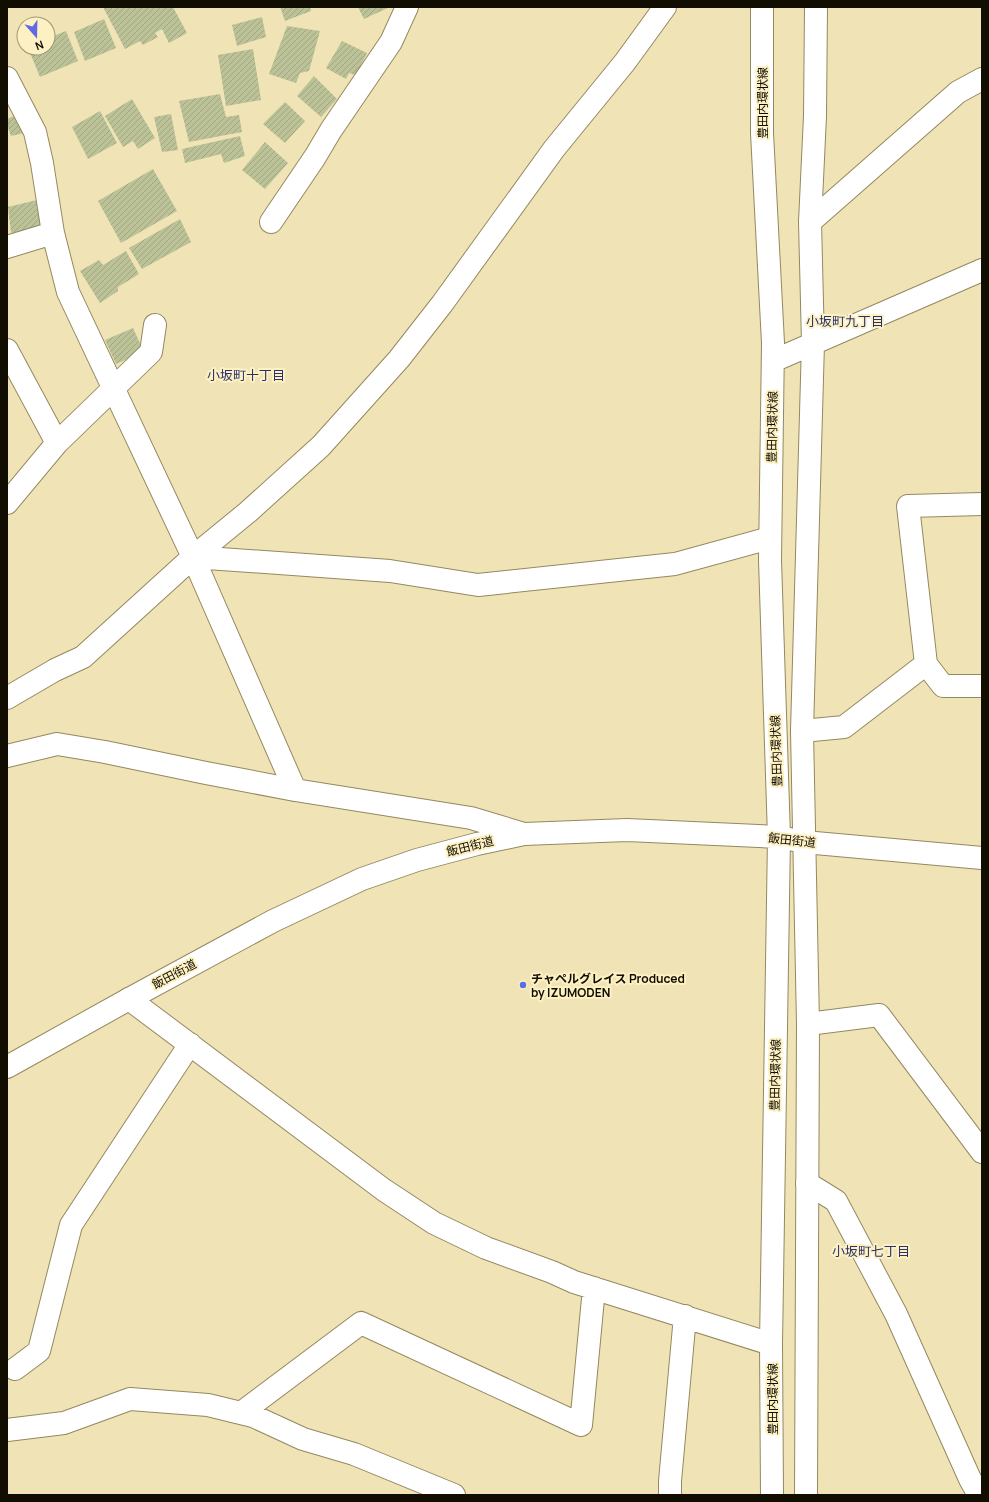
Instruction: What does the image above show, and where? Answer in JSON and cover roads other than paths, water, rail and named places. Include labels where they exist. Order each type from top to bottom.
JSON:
[{"type":"street","points":[[270,222],[391,42],[407,7]]},
{"type":"street","points":[[7,698],[55,670],[83,657],[193,557],[248,512],[321,446],[399,359],[442,304],[554,149],[625,62],[665,7]]},
{"type":"street","name":"豊田内環状線","points":[[762,7],[762,133],[773,343],[770,538],[779,837],[772,1344],[772,1495]]},
{"type":"street","points":[[806,1495],[808,1024],[802,731],[813,344],[810,222],[815,116],[816,7]]},
{"type":"street","points":[[7,78],[35,132],[42,163],[53,233],[68,292],[193,557],[295,790]]},
{"type":"street","points":[[810,222],[958,92],[982,79]]},
{"type":"street","points":[[7,247],[53,233]]},
{"type":"street","points":[[773,361],[982,270]]},
{"type":"street","points":[[7,503],[57,443],[151,352],[155,325]]},
{"type":"street","points":[[7,350],[57,443]]},
{"type":"street","points":[[982,504],[908,506],[926,664],[943,686],[982,686]]},
{"type":"street","points":[[193,557],[390,571],[478,585],[675,564],[770,538]]},
{"type":"street","points":[[802,731],[844,727],[926,664]]},
{"type":"street","points":[[7,756],[57,744],[105,752],[295,790],[471,818],[524,834]]},
{"type":"street","name":"飯田街道","points":[[7,1067],[273,921],[362,878],[416,860],[477,844],[524,834],[627,830],[779,837],[804,842],[982,858]]},
{"type":"street","points":[[129,999],[353,1166],[434,1223],[486,1248],[594,1288],[772,1344]]},
{"type":"street","points":[[808,1024],[879,1015],[982,1152]]},
{"type":"street","points":[[15,1369],[39,1351],[71,1225],[190,1044]]},
{"type":"street","points":[[807,1183],[836,1201],[896,1314],[967,1472],[979,1495]]},
{"type":"street","points":[[241,1413],[361,1323],[581,1425],[594,1288]]},
{"type":"street","points":[[670,1495],[685,1316]]},
{"type":"street","points":[[7,1430],[64,1423],[130,1399],[208,1405],[253,1416],[303,1439],[354,1454],[454,1495]]},
{"type":"place","name":"チャペルグレイス Produced by IZUMODEN","points":[[523,985]]},
{"type":"district","name":"小坂町九丁目","points":[[845,321]]},
{"type":"district","name":"小坂町十丁目","points":[[246,375]]},
{"type":"district","name":"小坂町七丁目","points":[[871,1251]]}]
